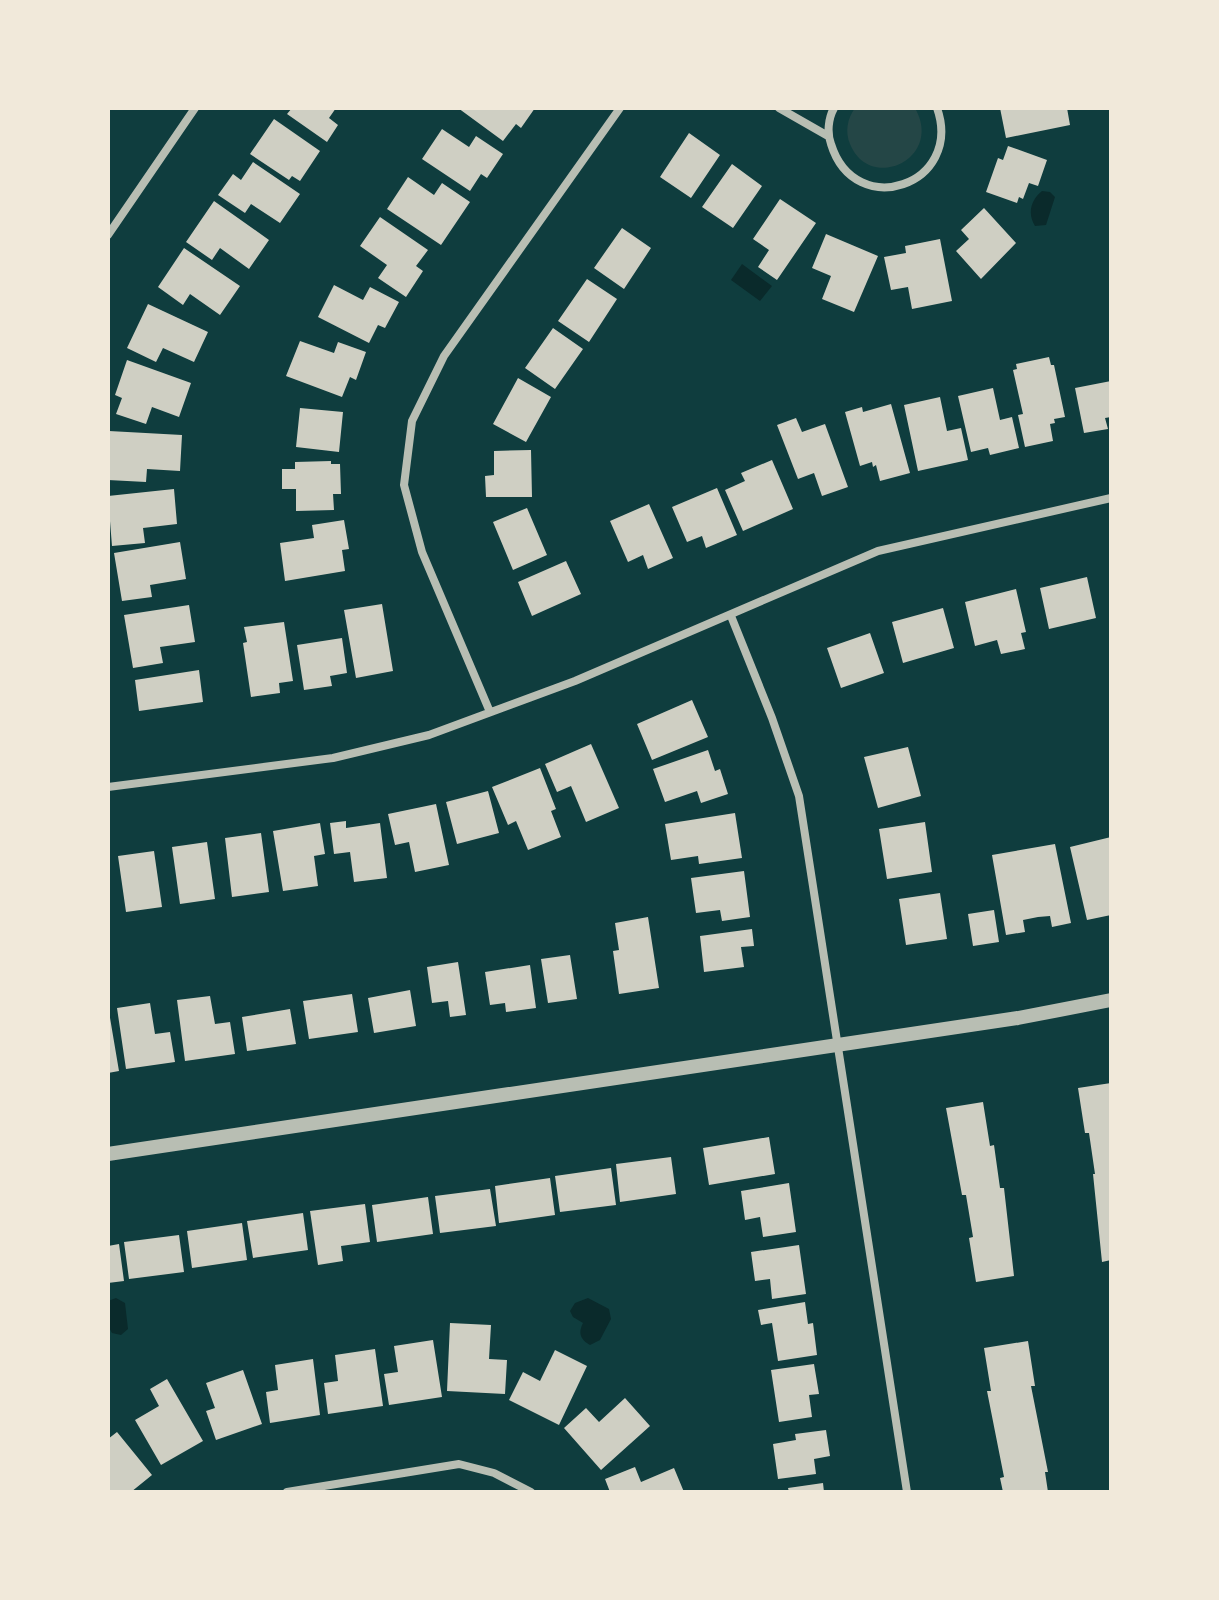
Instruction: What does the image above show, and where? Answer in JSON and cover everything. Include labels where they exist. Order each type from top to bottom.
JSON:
[{"type":"street","points":[[108,235],[195,108]]},
{"type":"street","points":[[490,712],[422,552],[404,485],[412,421],[444,356],[620,108]]},
{"type":"street","points":[[779,108],[828,136]]},
{"type":"street","points":[[834,108],[830,114],[828,136],[835,159],[851,178],[874,187],[898,187],[918,178],[933,163],[941,144],[942,122],[937,108]]},
{"type":"street","points":[[108,787],[333,758],[429,735],[575,681],[878,551],[1111,498]]},
{"type":"street","points":[[731,616],[799,796],[907,1492]]},
{"type":"street","points":[[108,1154],[1018,1018],[1111,1000]]},
{"type":"street","points":[[287,1492],[459,1464],[494,1473],[531,1492]]},
{"type":"shaded area","points":[[855,108],[915,108],[921,126],[920,142],[912,155],[901,164],[887,168],[873,166],[860,159],[850,144],[847,130]]},
{"type":"shaded area","points":[[1042,191],[1050,192],[1055,197],[1046,225],[1035,226],[1031,207]]},
{"type":"shaded area","points":[[742,264],[772,286],[760,301],[731,280]]},
{"type":"shaded area","points":[[116,1298],[125,1303],[128,1329],[121,1335],[112,1333],[108,1326],[108,1301]]},
{"type":"shaded area","points":[[588,1298],[609,1309],[611,1319],[600,1340],[590,1345],[581,1336],[583,1323],[570,1311],[575,1303]]},
{"type":"building","points":[[292,108],[336,108],[329,118],[338,125],[327,142],[287,114]]},
{"type":"building","points":[[458,108],[535,108],[521,128],[516,124],[503,141]]},
{"type":"building","points":[[1000,108],[1067,108],[1070,125],[1006,138]]},
{"type":"building","points":[[274,119],[320,151],[300,181],[292,176],[289,180],[250,154]]},
{"type":"building","points":[[442,129],[469,147],[476,136],[503,154],[487,178],[481,174],[470,191],[422,159]]},
{"type":"building","points":[[689,133],[720,155],[691,198],[660,177]]},
{"type":"building","points":[[1008,146],[1047,160],[1038,186],[1029,183],[1023,199],[1019,197],[1017,203],[986,192],[998,158],[1003,160]]},
{"type":"building","points":[[253,162],[300,194],[280,223],[251,204],[245,213],[218,195],[233,174],[241,180]]},
{"type":"building","points":[[732,164],[762,186],[733,228],[702,207]]},
{"type":"building","points":[[408,177],[434,195],[442,183],[470,202],[441,245],[387,209]]},
{"type":"building","points":[[780,199],[816,223],[777,280],[758,267],[769,250],[753,239]]},
{"type":"building","points":[[214,201],[269,240],[249,269],[220,248],[212,260],[186,242]]},
{"type":"building","points":[[984,208],[1016,243],[981,279],[956,251],[969,239],[961,230]]},
{"type":"building","points":[[380,217],[428,250],[416,266],[423,271],[406,297],[378,278],[387,265],[360,246]]},
{"type":"building","points":[[622,228],[651,248],[624,289],[594,268]]},
{"type":"building","points":[[826,234],[878,256],[854,312],[822,299],[831,276],[812,268]]},
{"type":"building","points":[[940,239],[952,301],[912,309],[908,287],[891,290],[884,257],[906,253],[905,246]]},
{"type":"building","points":[[184,248],[240,286],[220,315],[190,294],[183,305],[158,287]]},
{"type":"building","points":[[587,279],[617,299],[589,342],[558,321]]},
{"type":"building","points":[[334,285],[363,300],[370,287],[399,302],[385,328],[378,325],[369,343],[318,317]]},
{"type":"building","points":[[148,304],[208,332],[194,362],[163,348],[156,362],[127,348]]},
{"type":"building","points":[[553,328],[583,349],[555,389],[525,368]]},
{"type":"building","points":[[300,341],[334,353],[338,342],[366,352],[356,380],[350,377],[342,397],[286,376]]},
{"type":"building","points":[[1049,357],[1051,365],[1054,365],[1065,417],[1054,419],[1055,423],[1050,424],[1053,441],[1025,447],[1018,415],[1023,414],[1013,370],[1017,369],[1016,364]]},
{"type":"building","points":[[127,360],[191,383],[179,417],[152,407],[146,424],[116,414],[122,398],[115,395]]},
{"type":"building","points":[[518,378],[551,397],[526,442],[493,424]]},
{"type":"building","points":[[1111,381],[1111,417],[1105,418],[1108,429],[1084,433],[1075,388]]},
{"type":"building","points":[[993,388],[1000,420],[1012,417],[1019,448],[990,455],[988,448],[971,452],[958,396]]},
{"type":"building","points":[[940,397],[947,431],[961,428],[968,460],[918,471],[904,405]]},
{"type":"building","points":[[891,404],[910,473],[880,481],[876,465],[873,467],[872,462],[860,466],[845,412],[862,407],[863,412]]},
{"type":"building","points":[[300,408],[343,412],[339,452],[296,447]]},
{"type":"building","points":[[796,418],[802,432],[825,424],[848,487],[822,496],[814,473],[798,479],[777,425]]},
{"type":"building","points":[[109,431],[182,435],[180,471],[147,469],[146,482],[108,480]]},
{"type":"building","points":[[531,450],[532,497],[486,497],[485,476],[494,475],[494,451]]},
{"type":"building","points":[[772,460],[793,509],[743,531],[725,490],[745,481],[741,473]]},
{"type":"building","points":[[331,461],[331,464],[340,464],[341,494],[333,494],[334,510],[296,511],[296,489],[282,489],[282,469],[295,469],[295,462]]},
{"type":"building","points":[[717,488],[737,535],[706,548],[702,536],[687,542],[672,507]]},
{"type":"building","points":[[174,489],[177,524],[143,528],[145,543],[112,546],[108,496]]},
{"type":"building","points":[[649,504],[673,558],[648,569],[643,555],[628,562],[610,521]]},
{"type":"building","points":[[527,508],[547,555],[513,570],[493,522]]},
{"type":"building","points":[[344,520],[349,549],[342,550],[345,571],[285,581],[280,543],[314,538],[312,525]]},
{"type":"building","points":[[180,542],[186,579],[150,585],[152,597],[122,601],[114,553]]},
{"type":"building","points":[[566,561],[581,594],[532,616],[518,582]]},
{"type":"building","points":[[1087,577],[1096,618],[1049,629],[1040,588]]},
{"type":"building","points":[[1016,589],[1026,632],[1021,633],[1025,649],[1001,654],[997,640],[975,646],[965,602]]},
{"type":"building","points":[[382,604],[393,671],[356,678],[344,610]]},
{"type":"building","points":[[189,605],[195,642],[160,647],[163,663],[133,668],[124,615]]},
{"type":"building","points":[[943,608],[954,648],[903,663],[892,622]]},
{"type":"building","points":[[284,622],[293,681],[279,683],[280,693],[251,697],[243,643],[247,642],[244,627]]},
{"type":"building","points":[[870,633],[884,673],[841,688],[827,648]]},
{"type":"building","points":[[342,638],[347,673],[330,676],[332,686],[304,690],[297,645]]},
{"type":"building","points":[[199,670],[203,702],[139,711],[135,680]]},
{"type":"building","points":[[692,700],[708,737],[652,760],[637,724]]},
{"type":"building","points":[[591,744],[619,808],[586,822],[571,786],[557,792],[545,764]]},
{"type":"building","points":[[908,747],[921,796],[878,808],[864,757]]},
{"type":"building","points":[[708,750],[715,771],[720,769],[728,794],[701,803],[697,791],[665,802],[653,769]]},
{"type":"building","points":[[540,768],[556,809],[551,811],[561,837],[528,850],[516,821],[508,825],[492,787]]},
{"type":"building","points":[[488,791],[499,833],[457,844],[446,802]]},
{"type":"building","points":[[436,804],[449,865],[415,872],[409,842],[395,845],[388,814]]},
{"type":"building","points":[[735,813],[742,858],[699,864],[698,856],[671,860],[665,824]]},
{"type":"building","points":[[346,821],[346,828],[380,823],[387,878],[354,882],[350,852],[334,854],[330,823]]},
{"type":"building","points":[[925,822],[932,872],[887,879],[879,829]]},
{"type":"building","points":[[320,823],[325,854],[314,856],[318,886],[283,891],[273,831]]},
{"type":"building","points":[[261,833],[269,892],[232,897],[225,838]]},
{"type":"building","points":[[1111,837],[1111,915],[1087,920],[1070,847]]},
{"type":"building","points":[[207,842],[215,899],[180,904],[172,847]]},
{"type":"building","points":[[1055,844],[1071,923],[1052,927],[1050,916],[1038,917],[1023,920],[1025,932],[1006,935],[992,855]]},
{"type":"building","points":[[154,851],[162,907],[126,912],[118,856]]},
{"type":"building","points":[[744,871],[750,917],[722,921],[720,910],[696,913],[691,878]]},
{"type":"building","points":[[940,893],[947,939],[906,945],[899,899]]},
{"type":"building","points":[[994,910],[999,942],[973,946],[968,914]]},
{"type":"building","points":[[648,917],[659,988],[619,994],[613,951],[619,950],[615,923]]},
{"type":"building","points":[[752,929],[754,946],[741,947],[744,967],[704,972],[700,936]]},
{"type":"building","points":[[570,955],[577,999],[548,1003],[541,959]]},
{"type":"building","points":[[458,962],[466,1015],[450,1017],[448,1001],[432,1003],[427,967]]},
{"type":"building","points":[[530,965],[536,1008],[506,1012],[505,1003],[490,1005],[485,972]]},
{"type":"building","points":[[410,990],[416,1026],[374,1033],[368,998]]},
{"type":"building","points":[[352,994],[358,1032],[309,1039],[303,1001]]},
{"type":"building","points":[[210,996],[215,1024],[230,1022],[235,1054],[185,1061],[177,1000]]},
{"type":"building","points":[[150,1003],[155,1034],[170,1032],[175,1062],[126,1069],[117,1008]]},
{"type":"building","points":[[108,1006],[119,1071],[108,1073]]},
{"type":"building","points":[[290,1009],[296,1044],[247,1051],[242,1017]]},
{"type":"building","points":[[1111,1083],[1111,1260],[1102,1262],[1095,1174],[1078,1088]]},
{"type":"building","points":[[983,1102],[990,1146],[994,1145],[1000,1188],[1004,1188],[1014,1276],[976,1282],[966,1195],[962,1195],[946,1108]]},
{"type":"building","points":[[769,1137],[775,1174],[709,1185],[703,1148]]},
{"type":"building","points":[[671,1157],[676,1194],[620,1202],[616,1164]]},
{"type":"building","points":[[611,1168],[616,1205],[560,1212],[555,1176]]},
{"type":"building","points":[[550,1178],[555,1215],[499,1223],[495,1186]]},
{"type":"building","points":[[789,1183],[796,1232],[763,1237],[760,1217],[745,1220],[741,1191]]},
{"type":"building","points":[[490,1189],[496,1226],[440,1233],[435,1196]]},
{"type":"building","points":[[428,1197],[433,1234],[377,1242],[372,1205]]},
{"type":"building","points":[[365,1204],[370,1242],[341,1246],[343,1261],[318,1265],[310,1211]]},
{"type":"building","points":[[303,1213],[308,1250],[253,1258],[247,1221]]},
{"type":"building","points":[[242,1223],[247,1260],[192,1268],[187,1231]]},
{"type":"building","points":[[179,1235],[184,1272],[129,1279],[124,1242]]},
{"type":"building","points":[[119,1244],[124,1281],[108,1283],[108,1246]]},
{"type":"building","points":[[799,1245],[806,1294],[772,1299],[770,1279],[755,1281],[751,1252]]},
{"type":"building","points":[[805,1302],[808,1324],[813,1323],[817,1355],[778,1361],[772,1323],[761,1325],[758,1310]]},
{"type":"building","points":[[450,1323],[491,1325],[489,1359],[507,1360],[505,1394],[447,1391]]},
{"type":"building","points":[[433,1340],[442,1397],[389,1405],[384,1374],[398,1372],[394,1346]]},
{"type":"building","points":[[1028,1341],[1035,1386],[1031,1386],[1048,1472],[1045,1472],[1048,1492],[1003,1492],[1000,1478],[1004,1477],[987,1391],[991,1391],[984,1348]]},
{"type":"building","points":[[375,1349],[383,1406],[328,1414],[324,1383],[338,1381],[335,1355]]},
{"type":"building","points":[[555,1350],[587,1366],[559,1425],[509,1400],[523,1372],[540,1381]]},
{"type":"building","points":[[313,1359],[320,1415],[270,1423],[266,1392],[278,1390],[275,1365]]},
{"type":"building","points":[[814,1364],[819,1394],[809,1395],[812,1417],[779,1422],[771,1370]]},
{"type":"building","points":[[243,1370],[262,1424],[216,1440],[206,1411],[215,1408],[206,1383]]},
{"type":"building","points":[[167,1379],[203,1441],[161,1465],[135,1420],[159,1406],[150,1389]]},
{"type":"building","points":[[625,1398],[650,1426],[601,1470],[564,1428],[586,1408],[599,1422]]},
{"type":"building","points":[[826,1430],[830,1456],[814,1459],[816,1474],[778,1479],[773,1444],[796,1440],[795,1434]]},
{"type":"building","points":[[117,1432],[152,1475],[131,1492],[108,1491],[108,1439]]},
{"type":"building","points":[[635,1467],[641,1482],[674,1468],[684,1492],[610,1492],[605,1479]]},
{"type":"building","points":[[823,1483],[824,1492],[789,1492],[788,1488]]}]
